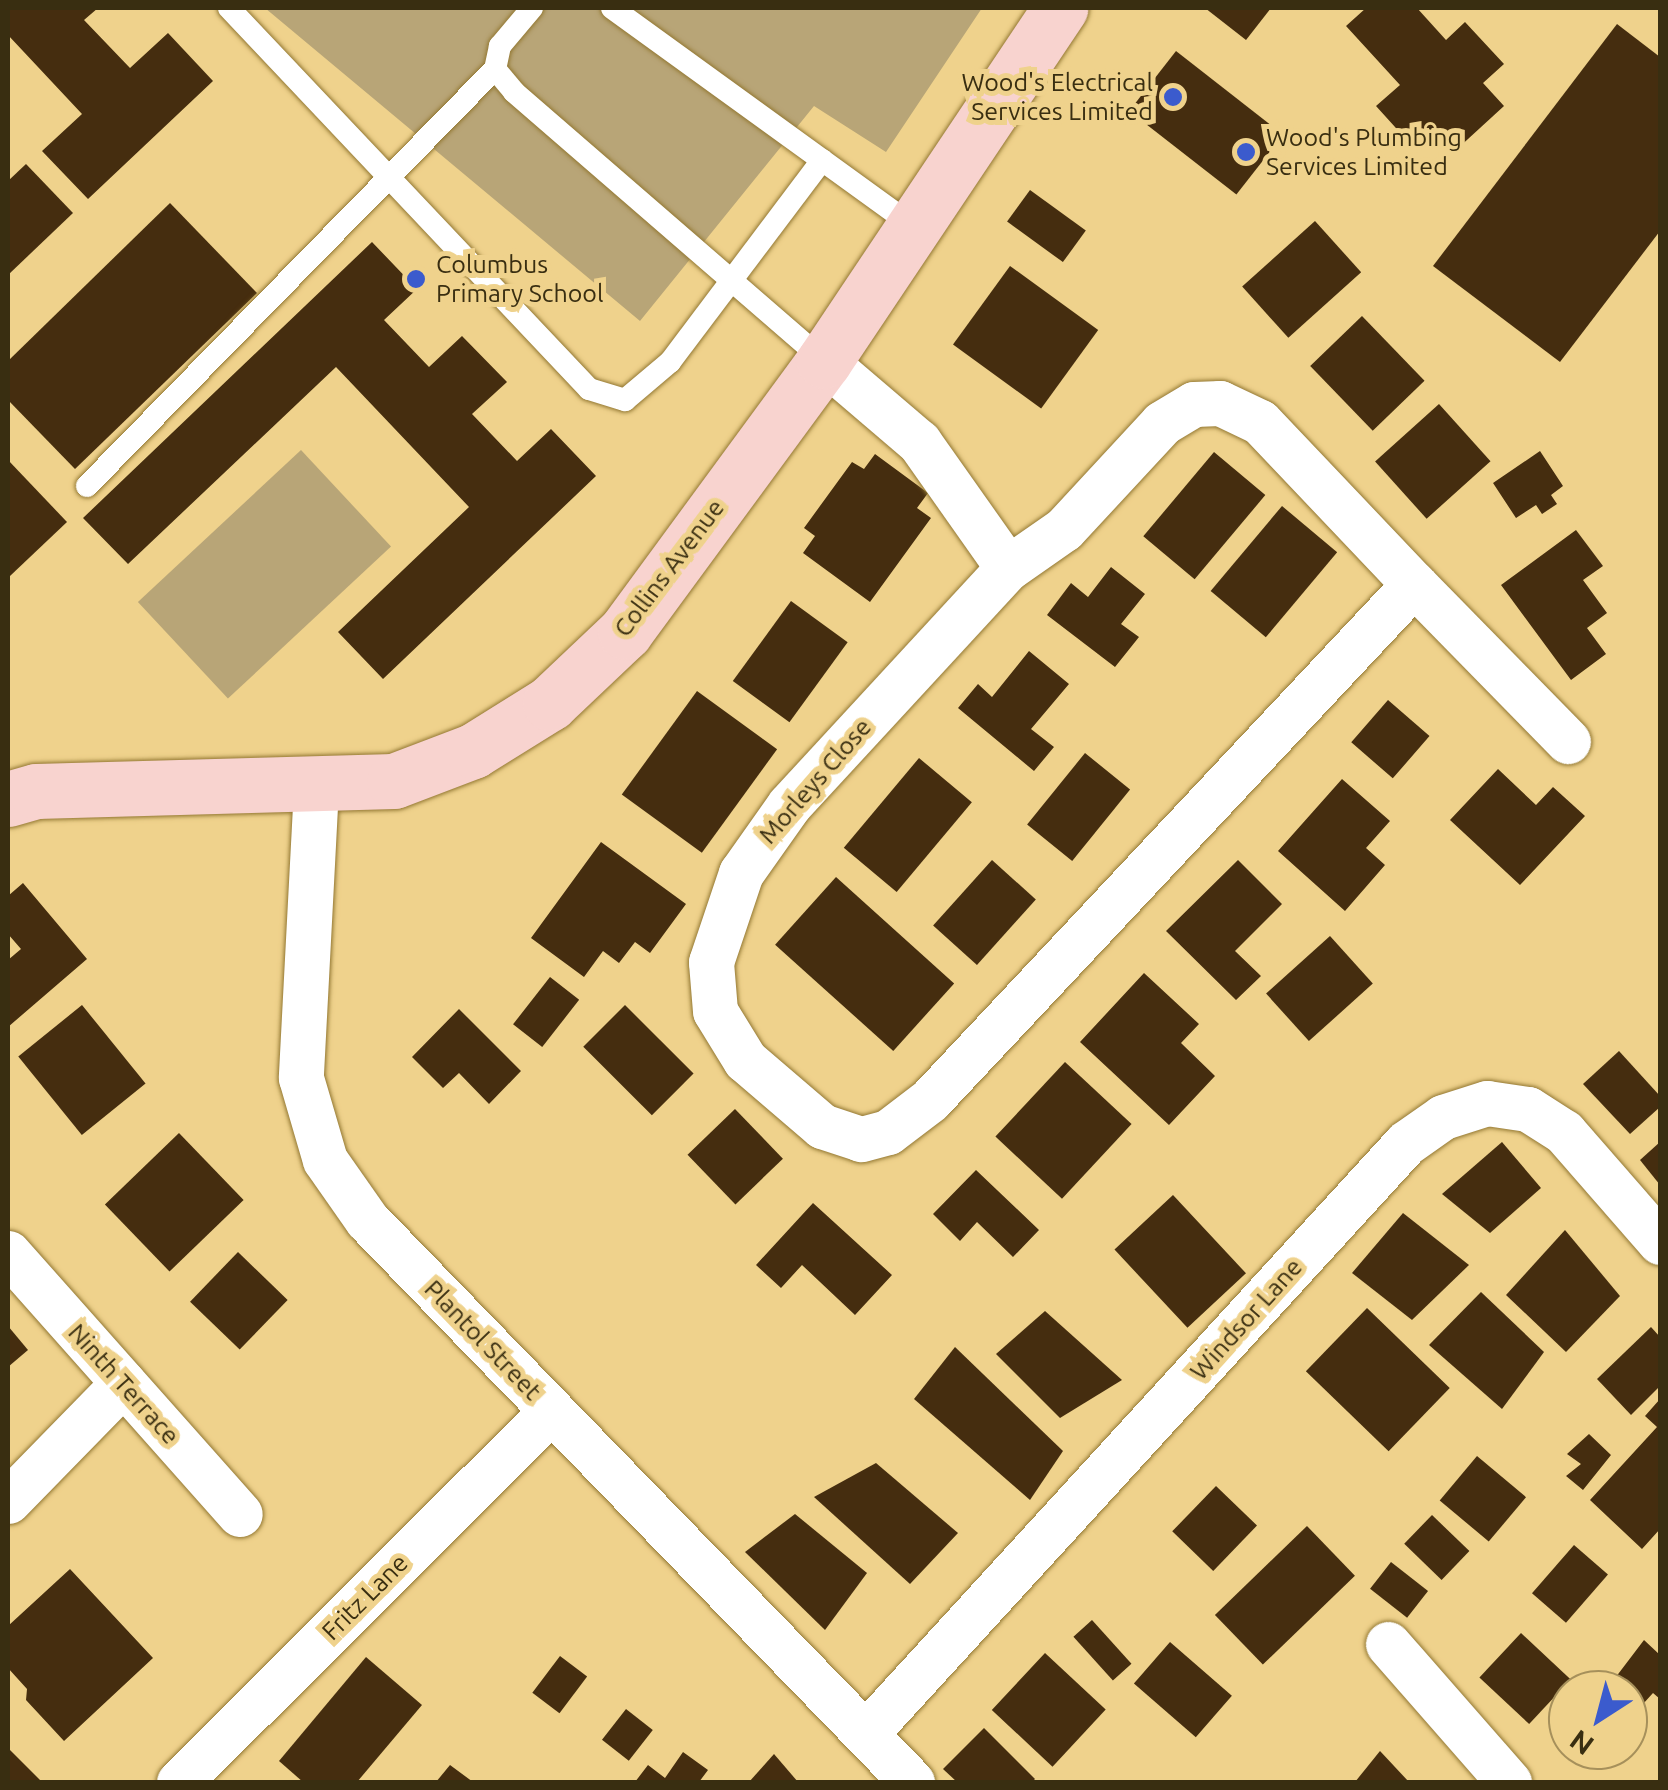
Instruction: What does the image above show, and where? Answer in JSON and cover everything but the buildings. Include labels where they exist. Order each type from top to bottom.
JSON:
[{"type":"street","name":"Collins Avenue","points":[[8,798],[36,790],[316,787],[394,782],[473,751],[550,703],[624,632],[824,361],[1060,8]]},
{"type":"street","points":[[824,361],[919,442],[1008,568]]},
{"type":"street","name":"Morleys Close","points":[[1414,584],[930,1100],[888,1132],[842,1136],[799,1110],[726,1036],[710,987],[716,939],[760,842],[1008,568],[1064,529],[1162,423],[1194,404],[1220,403],[1260,422],[1568,741]]},
{"type":"street","name":"Plantol Street","points":[[316,787],[301,1078],[325,1160],[366,1220],[912,1782]]},
{"type":"street","name":"Windsor Lane","points":[[867,1732],[1406,1143],[1443,1117],[1487,1102],[1528,1108],[1564,1132],[1660,1242]]},
{"type":"street","name":"Ninth Terrace","points":[[8,1253],[240,1514]]},
{"type":"street","points":[[8,1501],[123,1383]]},
{"type":"street","name":"Fritz Lane","points":[[180,1782],[551,1410]]},
{"type":"street","points":[[1388,1644],[1509,1782]]},
{"type":"lane","points":[[229,8],[590,389],[625,400],[670,362],[822,160]]},
{"type":"lane","points":[[87,486],[496,69],[500,46],[532,8]]},
{"type":"lane","points":[[612,8],[916,228]]},
{"type":"lane","points":[[496,69],[514,92],[824,361]]},
{"type":"shaded area","points":[[265,8],[982,8],[886,152],[814,106],[640,321]]},
{"type":"shaded area","points":[[301,450],[391,547],[228,699],[138,602]]},
{"type":"place","name":"Wood's Electrical Services Limited","points":[[1173,97]]},
{"type":"place","name":"Wood's Plumbing Services Limited","points":[[1246,152]]},
{"type":"place","name":"Columbus Primary School","points":[[416,279]]}]
